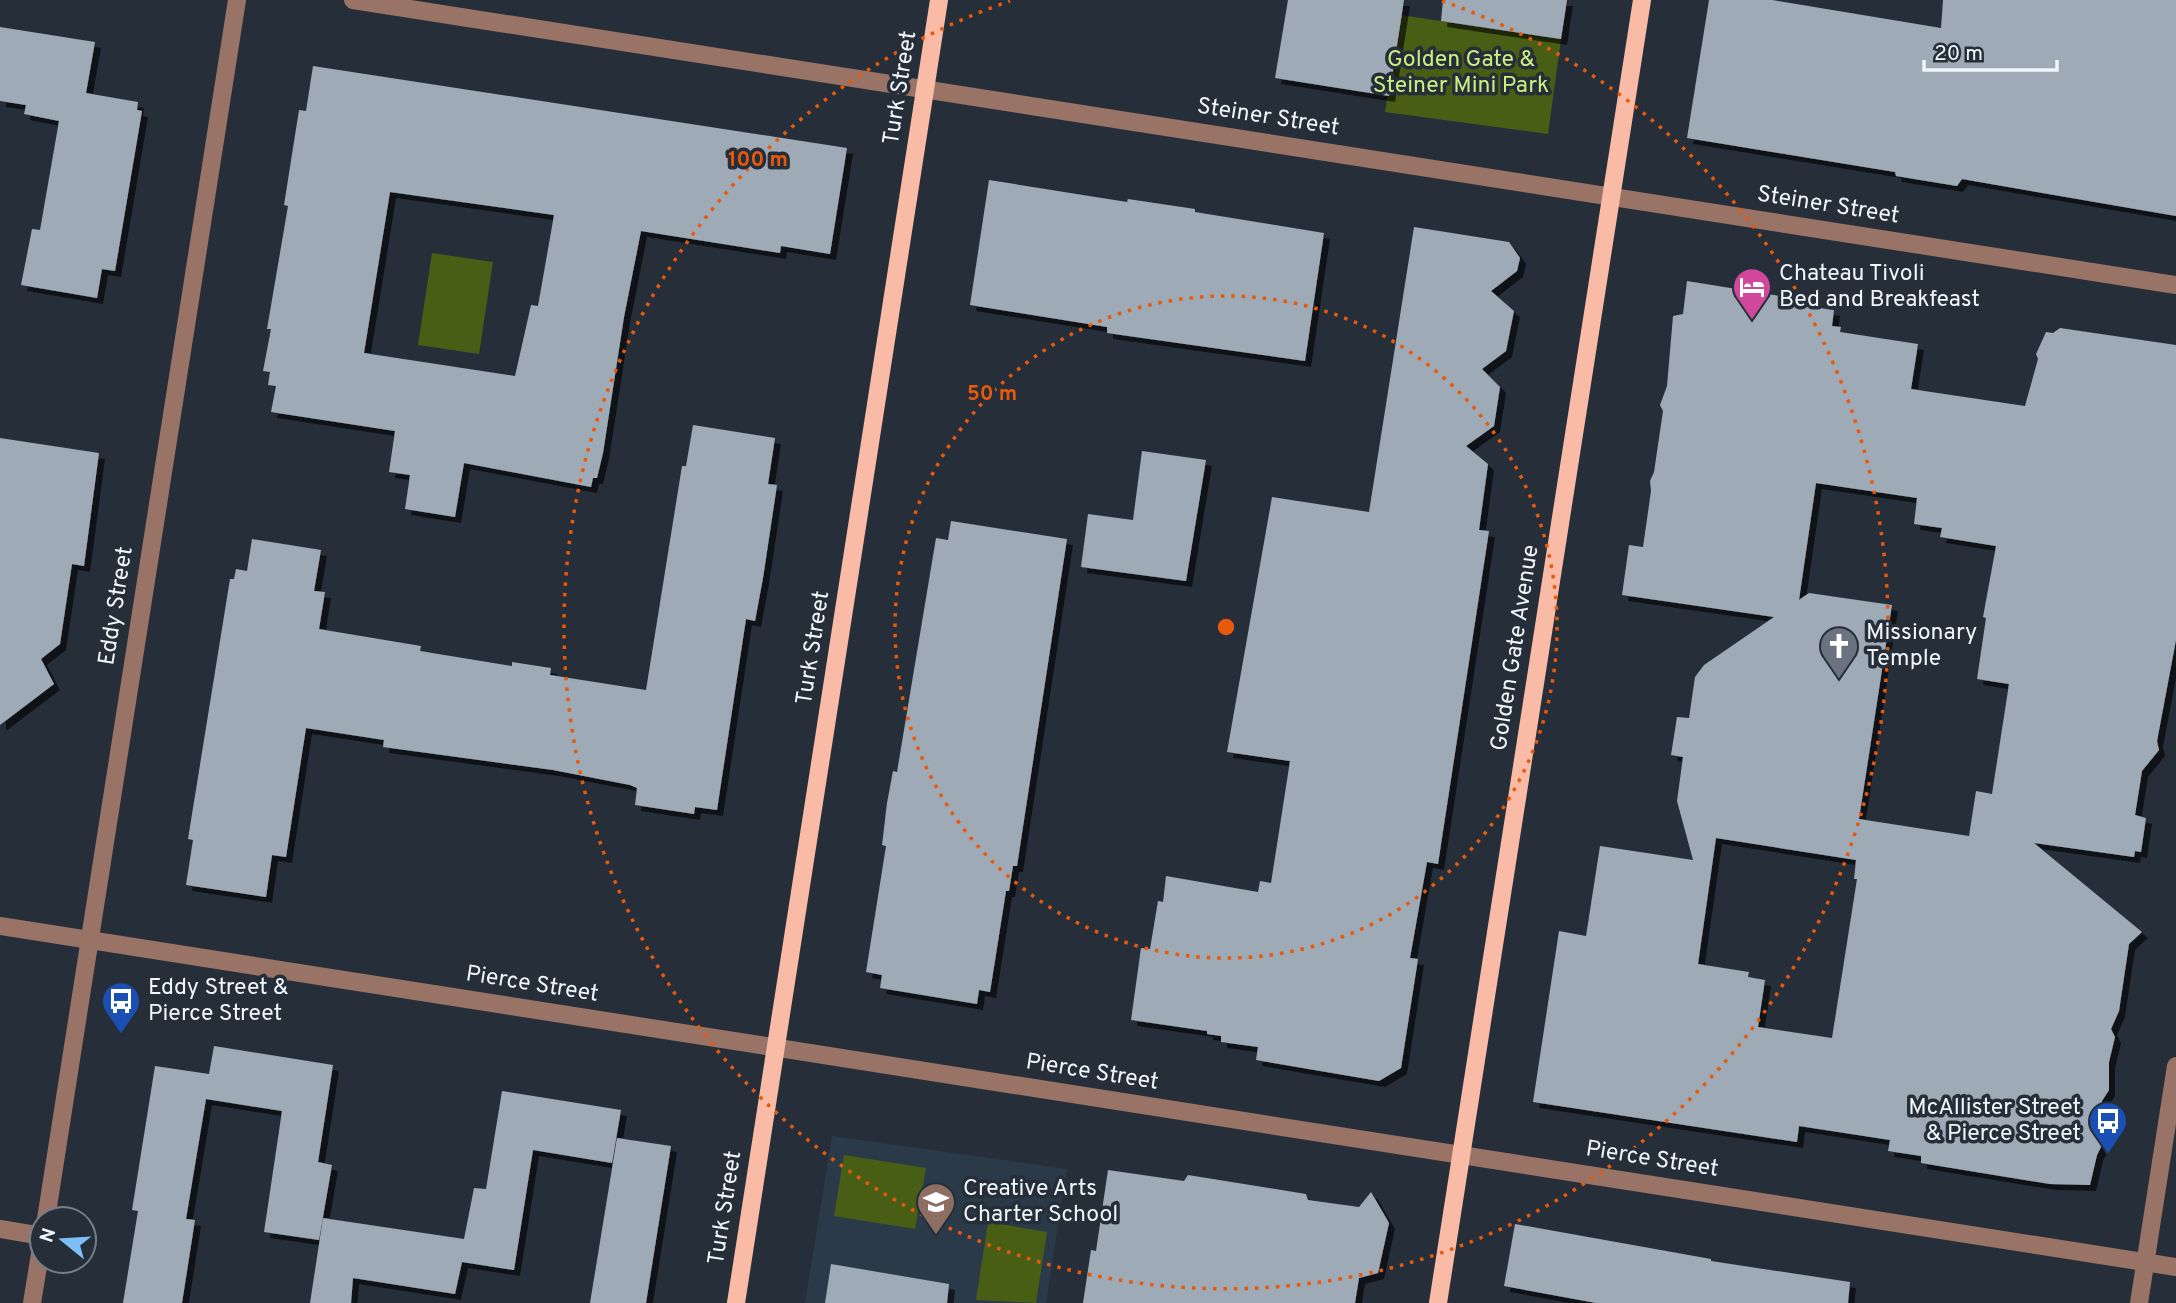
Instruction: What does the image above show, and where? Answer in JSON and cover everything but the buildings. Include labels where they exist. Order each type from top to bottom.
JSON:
[{"type":"main road","name":"Turk Street","points":[[736,1303],[939,0]]},
{"type":"main road","name":"Golden Gate Avenue","points":[[1438,1303],[1642,0]]},
{"type":"street","name":"Eddy Street","points":[[48,1205],[236,0]]},
{"type":"street","name":"Steiner Street","points":[[353,0],[2176,285]]},
{"type":"street","name":"Pierce Street","points":[[0,926],[2176,1267]]},
{"type":"street","points":[[2139,1303],[2176,1066]]},
{"type":"street","points":[[0,1229],[28,1234]]},
{"type":"street","points":[[32,1303],[37,1275]]},
{"type":"shaded area","name":"Creative Arts Charter School","points":[[832,1136],[1067,1169],[1046,1303],[805,1303]]},
{"type":"green space","name":"Golden Gate & Steiner Mini Park","points":[[1401,15],[1561,39],[1548,134],[1385,112]]},
{"type":"green space","points":[[432,253],[493,262],[479,354],[418,345]]},
{"type":"green space","points":[[844,1155],[926,1168],[915,1229],[834,1216]]},
{"type":"green space","points":[[988,1222],[1047,1232],[1036,1303],[976,1300]]},
{"type":"place","name":"Chateau Tivoli Bed and Breakfeast","points":[[1752,321]]},
{"type":"place","name":"Missionary Temple","points":[[1839,680]]},
{"type":"place","name":"Eddy Street & Pierce Street","points":[[121,1035]]},
{"type":"place","name":"McAllister Street & Pierce Street","points":[[2108,1155]]},
{"type":"place","name":"Creative Arts Charter School","points":[[936,1236]]}]
